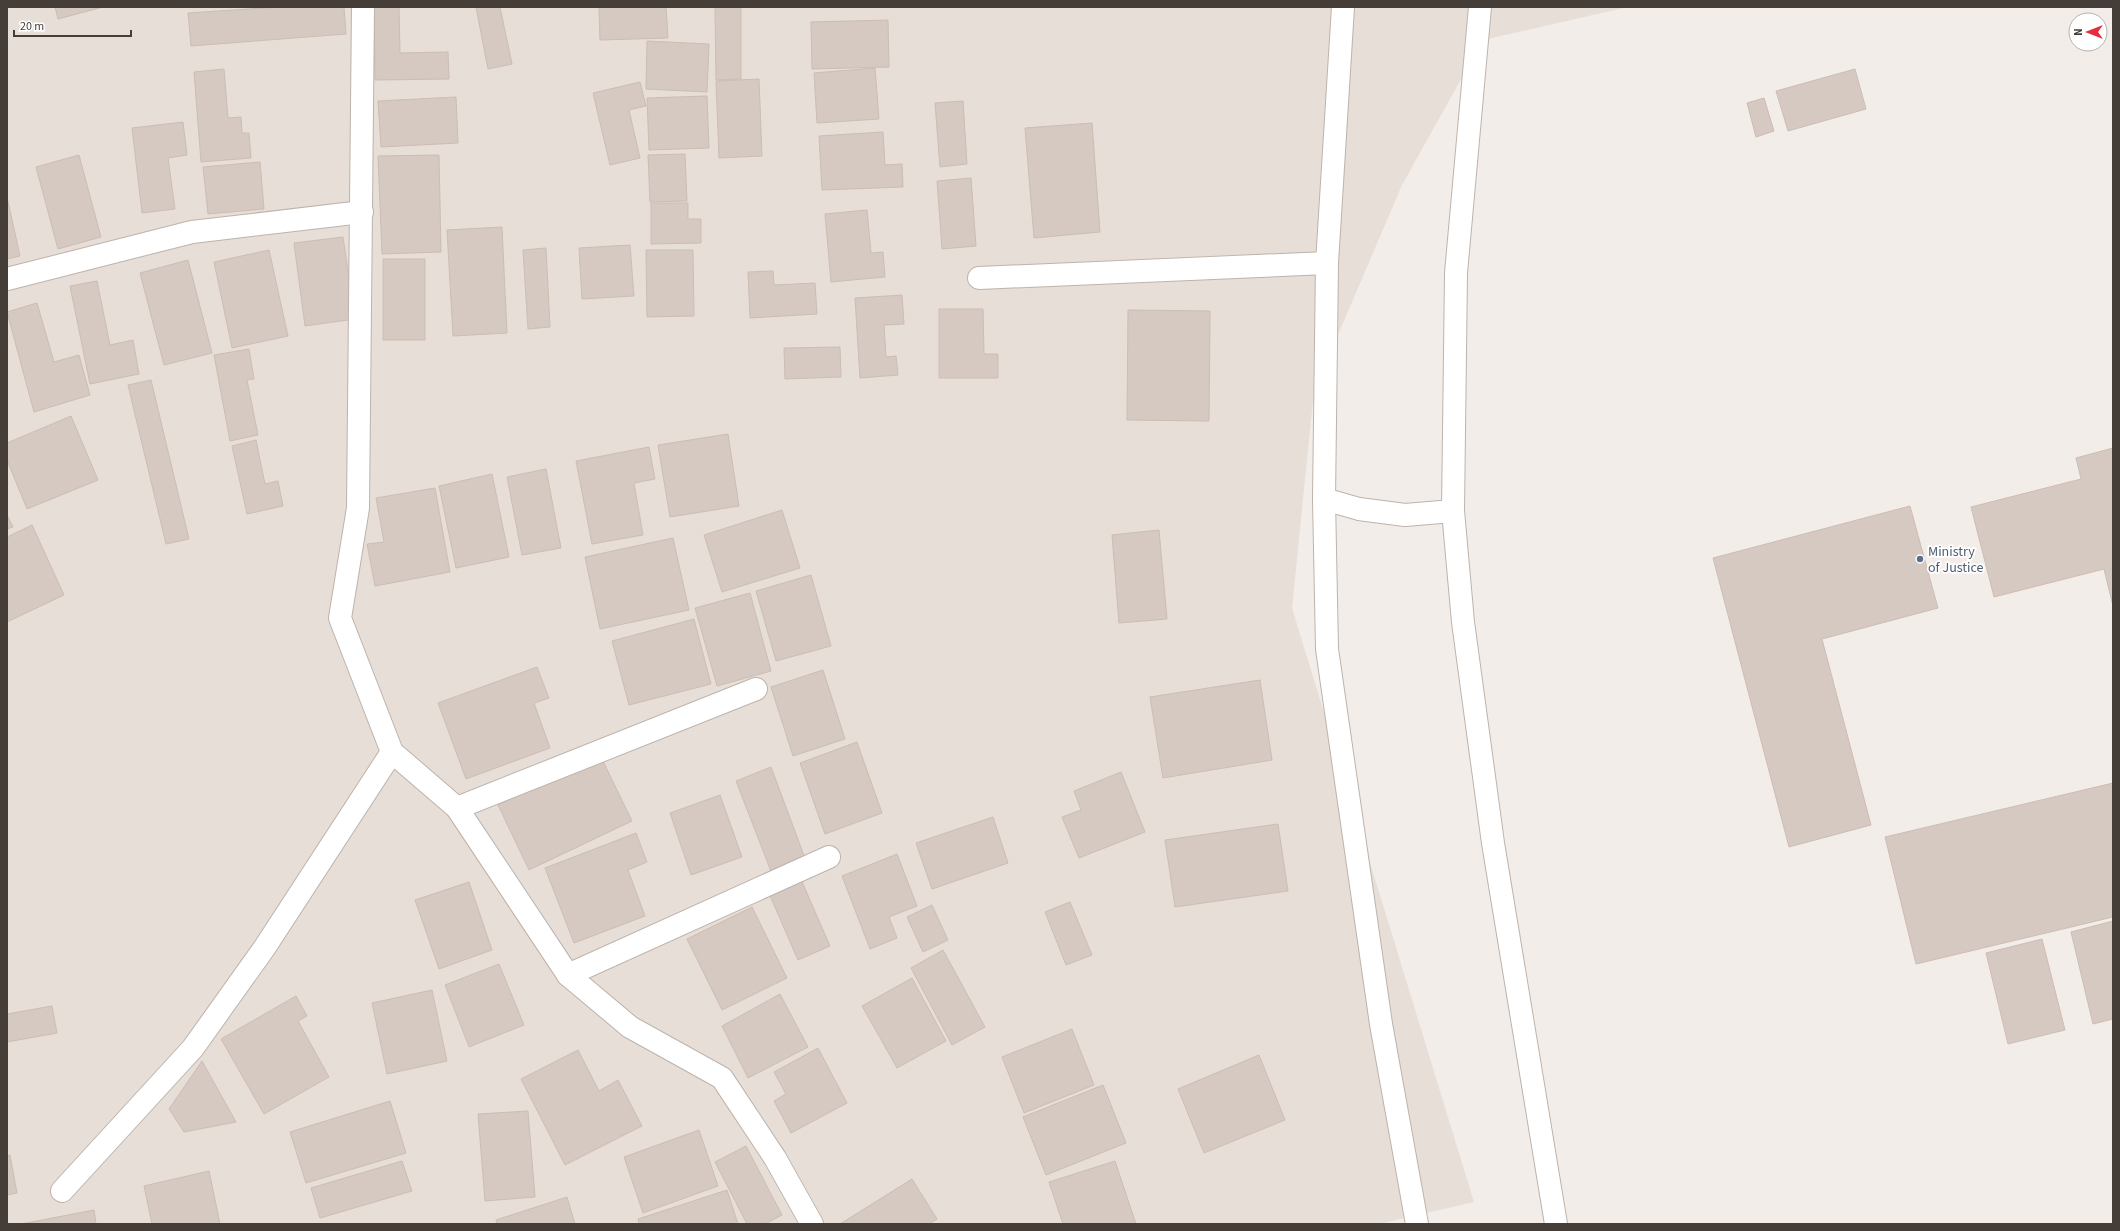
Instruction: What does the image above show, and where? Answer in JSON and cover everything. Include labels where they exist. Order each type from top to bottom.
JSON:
[{"type":"street","points":[[363,7],[358,508],[340,618],[392,752],[457,808],[568,974],[630,1027],[722,1078],[775,1158],[812,1224]]},
{"type":"street","points":[[1343,7],[1327,263],[1324,499],[1327,649],[1381,1024],[1417,1224]]},
{"type":"street","points":[[1480,7],[1456,273],[1454,511],[1463,622],[1493,843],[1556,1224]]},
{"type":"street","points":[[7,279],[192,232],[362,212]]},
{"type":"street","points":[[979,278],[1327,263]]},
{"type":"street","points":[[1324,499],[1359,509],[1405,515],[1454,511]]},
{"type":"street","points":[[457,808],[756,689]]},
{"type":"street","points":[[62,1191],[193,1048],[265,947],[392,752]]},
{"type":"street","points":[[568,974],[829,857]]},
{"type":"shaded area","points":[[7,7],[1628,7],[1483,40],[1402,185],[1314,391],[1292,608],[1474,1202],[1379,1224],[7,1224]]},
{"type":"building","points":[[55,7],[103,7],[58,19]]},
{"type":"building","points":[[279,7],[344,7],[346,34],[191,46],[188,13]]},
{"type":"building","points":[[374,7],[399,7],[400,53],[448,52],[449,79],[375,80]]},
{"type":"building","points":[[476,7],[500,7],[512,64],[488,69]]},
{"type":"building","points":[[599,7],[666,7],[668,38],[600,40]]},
{"type":"building","points":[[715,7],[741,7],[741,79],[716,80]]},
{"type":"building","points":[[888,20],[889,67],[812,69],[811,22]]},
{"type":"building","points":[[647,41],[709,44],[707,92],[646,89]]},
{"type":"building","points":[[875,68],[879,119],[817,123],[814,73]]},
{"type":"building","points":[[224,69],[228,118],[241,117],[242,133],[249,133],[251,158],[201,162],[194,72]]},
{"type":"building","points":[[1855,69],[1866,109],[1788,131],[1776,91]]},
{"type":"building","points":[[759,79],[762,156],[719,158],[716,81]]},
{"type":"building","points":[[640,82],[646,106],[629,110],[640,158],[610,165],[593,93]]},
{"type":"building","points":[[707,96],[709,148],[649,150],[647,98]]},
{"type":"building","points":[[456,97],[458,143],[381,147],[378,101]]},
{"type":"building","points":[[1764,98],[1774,131],[1756,137],[1747,103]]},
{"type":"building","points":[[963,101],[967,164],[940,167],[935,103]]},
{"type":"building","points":[[183,122],[187,155],[168,158],[175,209],[142,213],[132,128]]},
{"type":"building","points":[[1092,123],[1100,232],[1034,238],[1025,128]]},
{"type":"building","points":[[883,132],[885,165],[902,164],[903,187],[822,190],[819,136]]},
{"type":"building","points":[[685,154],[687,201],[650,202],[648,155]]},
{"type":"building","points":[[79,155],[101,237],[58,249],[36,167]]},
{"type":"building","points":[[439,155],[441,252],[382,254],[378,156]]},
{"type":"building","points":[[260,162],[264,209],[208,214],[203,167]]},
{"type":"building","points":[[971,178],[976,246],[942,249],[937,181]]},
{"type":"building","points":[[7,197],[20,256],[7,259]]},
{"type":"building","points":[[651,203],[688,203],[688,219],[701,219],[701,243],[651,244]]},
{"type":"building","points":[[867,210],[871,253],[883,252],[885,277],[831,282],[825,214]]},
{"type":"building","points":[[502,227],[507,333],[453,336],[447,230]]},
{"type":"building","points":[[343,237],[355,319],[305,326],[294,243]]},
{"type":"building","points":[[630,245],[634,296],[582,299],[579,248]]},
{"type":"building","points":[[546,248],[550,327],[528,329],[523,250]]},
{"type":"building","points":[[269,250],[288,336],[232,348],[214,262]]},
{"type":"building","points":[[646,250],[693,250],[694,316],[647,317]]},
{"type":"building","points":[[383,259],[425,259],[425,340],[383,340]]},
{"type":"building","points":[[188,260],[212,353],[164,365],[140,273]]},
{"type":"building","points":[[773,271],[774,285],[815,283],[817,314],[750,318],[748,272]]},
{"type":"building","points":[[97,281],[110,345],[133,340],[139,374],[90,384],[70,286]]},
{"type":"building","points":[[902,295],[904,324],[884,325],[886,357],[896,356],[898,375],[860,378],[855,298]]},
{"type":"building","points":[[37,303],[54,362],[79,355],[90,395],[34,412],[7,312]]},
{"type":"building","points":[[939,309],[983,309],[984,354],[998,354],[998,378],[939,378]]},
{"type":"building","points":[[1128,310],[1210,311],[1209,421],[1127,420]]},
{"type":"building","points":[[840,347],[841,377],[785,379],[784,348]]},
{"type":"building","points":[[249,349],[254,379],[247,380],[258,435],[230,441],[214,355]]},
{"type":"building","points":[[151,380],[189,539],[166,544],[128,385]]},
{"type":"building","points":[[71,416],[98,480],[27,509],[7,460],[7,443]]},
{"type":"building","points":[[728,434],[739,506],[670,517],[658,445]]},
{"type":"building","points":[[256,440],[265,484],[278,481],[283,506],[247,514],[232,446]]},
{"type":"building","points":[[649,447],[655,479],[634,483],[643,535],[592,544],[576,461]]},
{"type":"building","points":[[2113,448],[2113,606],[2104,569],[1994,597],[1971,507],[2081,479],[2076,458]]},
{"type":"building","points":[[546,469],[561,548],[522,555],[507,477]]},
{"type":"building","points":[[492,474],[509,557],[456,568],[439,486]]},
{"type":"building","points":[[435,488],[450,572],[375,586],[367,544],[384,542],[376,498]]},
{"type":"building","points":[[1910,506],[1938,608],[1822,639],[1871,825],[1789,847],[1713,558]]},
{"type":"building","points":[[782,510],[800,568],[722,592],[704,535]]},
{"type":"building","points":[[7,515],[13,527],[7,529]]},
{"type":"building","points":[[32,525],[64,595],[7,622],[7,537]]},
{"type":"building","points":[[1159,530],[1167,619],[1119,623],[1112,535]]},
{"type":"building","points":[[673,538],[689,610],[600,629],[585,557]]},
{"type":"building","points":[[811,575],[831,646],[776,661],[756,591]]},
{"type":"building","points":[[750,593],[771,671],[717,686],[695,608]]},
{"type":"building","points":[[694,619],[711,684],[629,705],[612,641]]},
{"type":"building","points":[[537,667],[549,698],[534,703],[550,748],[466,779],[438,703]]},
{"type":"building","points":[[823,670],[845,739],[793,756],[771,687]]},
{"type":"building","points":[[1260,680],[1272,760],[1163,778],[1150,697]]},
{"type":"building","points":[[857,742],[882,813],[825,834],[800,763]]},
{"type":"building","points":[[600,755],[632,821],[529,870],[498,805]]},
{"type":"building","points":[[771,767],[806,861],[772,874],[736,781]]},
{"type":"building","points":[[1121,772],[1145,832],[1079,858],[1062,817],[1081,810],[1074,791]]},
{"type":"building","points":[[2113,783],[2113,917],[1916,964],[1885,837]]},
{"type":"building","points":[[720,795],[742,857],[691,875],[670,813]]},
{"type":"building","points":[[993,817],[1008,863],[932,889],[916,843]]},
{"type":"building","points":[[1278,824],[1288,891],[1175,907],[1165,840]]},
{"type":"building","points":[[636,833],[647,862],[628,870],[645,916],[574,943],[545,868]]},
{"type":"building","points":[[897,854],[917,906],[889,917],[897,938],[870,949],[842,876]]},
{"type":"building","points":[[800,877],[830,946],[798,960],[768,891]]},
{"type":"building","points":[[469,882],[492,950],[439,969],[415,900]]},
{"type":"building","points":[[1070,902],[1092,955],[1066,965],[1045,912]]},
{"type":"building","points":[[932,905],[948,940],[923,952],[907,917]]},
{"type":"building","points":[[752,907],[787,978],[722,1010],[687,939]]},
{"type":"building","points":[[2113,921],[2113,1019],[2093,1024],[2071,932]]},
{"type":"building","points":[[2042,939],[2065,1030],[2008,1044],[1986,953]]},
{"type":"building","points":[[943,950],[985,1027],[952,1045],[911,968]]},
{"type":"building","points":[[499,964],[524,1025],[469,1047],[445,985]]},
{"type":"building","points":[[912,978],[946,1041],[897,1068],[862,1006]]},
{"type":"building","points":[[432,990],[447,1061],[387,1074],[372,1003]]},
{"type":"building","points":[[780,994],[808,1047],[748,1078],[722,1026]]},
{"type":"building","points":[[296,996],[307,1016],[298,1021],[329,1077],[264,1114],[221,1039]]},
{"type":"building","points":[[52,1006],[57,1033],[7,1042],[7,1014]]},
{"type":"building","points":[[1072,1029],[1094,1085],[1024,1113],[1002,1057]]},
{"type":"building","points":[[818,1048],[847,1103],[791,1133],[774,1101],[786,1094],[774,1072]]},
{"type":"building","points":[[578,1050],[599,1091],[618,1080],[642,1126],[565,1165],[521,1079]]},
{"type":"building","points":[[1259,1055],[1285,1120],[1204,1153],[1178,1089]]},
{"type":"building","points":[[202,1061],[236,1122],[184,1132],[169,1109]]},
{"type":"building","points":[[1103,1085],[1126,1143],[1046,1175],[1023,1117]]},
{"type":"building","points":[[390,1101],[406,1153],[306,1183],[290,1132]]},
{"type":"building","points":[[528,1111],[535,1197],[485,1201],[478,1114]]},
{"type":"building","points":[[699,1130],[718,1186],[643,1213],[624,1157]]},
{"type":"building","points":[[746,1146],[782,1215],[765,1224],[747,1224],[715,1162]]},
{"type":"building","points":[[10,1155],[17,1193],[7,1195],[7,1156]]},
{"type":"building","points":[[402,1161],[412,1191],[320,1218],[311,1188]]},
{"type":"building","points":[[1115,1161],[1136,1224],[1063,1224],[1049,1182]]},
{"type":"building","points":[[209,1171],[220,1224],[152,1224],[144,1186]]},
{"type":"building","points":[[912,1179],[937,1219],[929,1224],[840,1224]]},
{"type":"building","points":[[727,1190],[738,1224],[639,1224],[638,1219]]},
{"type":"building","points":[[567,1197],[575,1224],[497,1224],[496,1220]]},
{"type":"building","points":[[94,1210],[96,1224],[21,1224]]},
{"type":"place","name":"Ministry of Justice","points":[[1920,559]]}]
